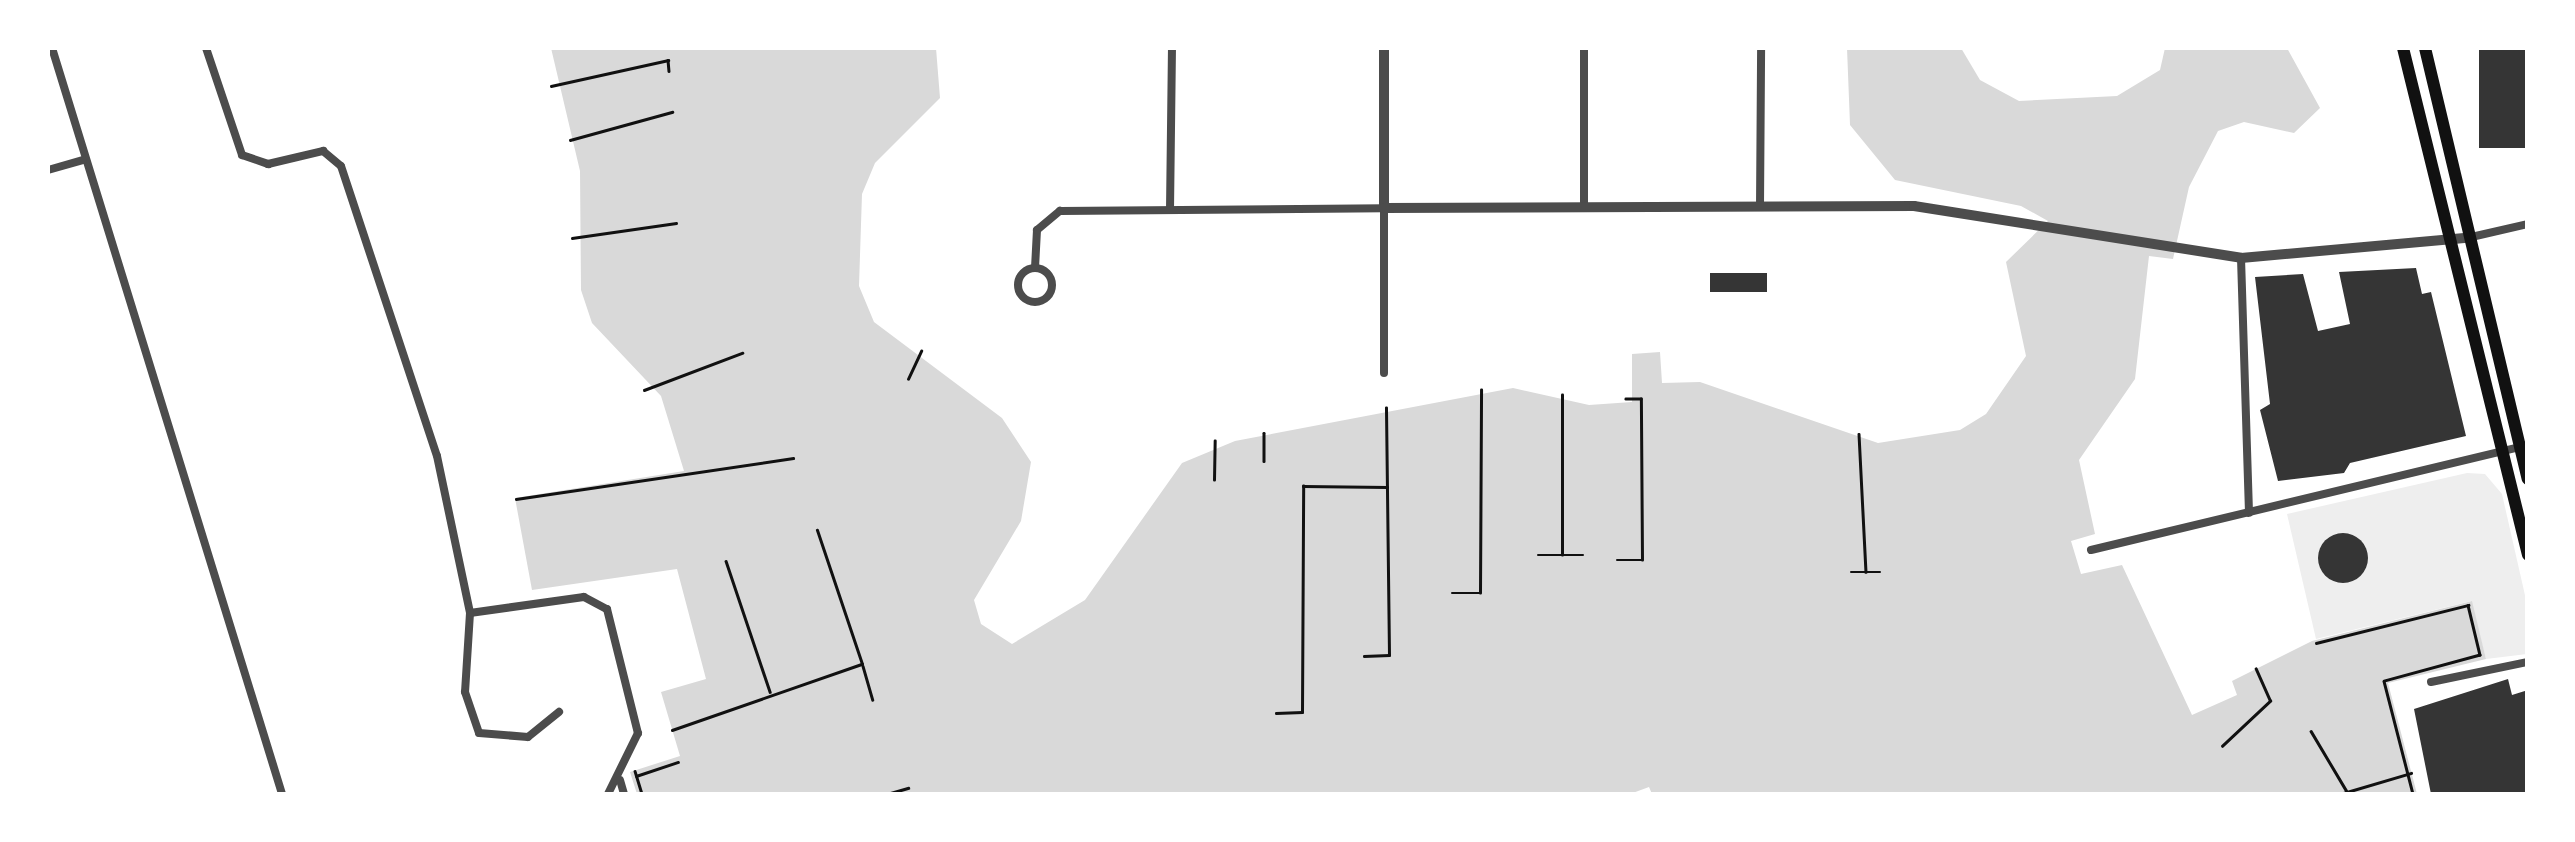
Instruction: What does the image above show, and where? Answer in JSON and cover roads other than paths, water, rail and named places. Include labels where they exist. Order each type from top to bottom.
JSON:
[{"type":"main road","points":[[2403,48],[2446,243],[2528,555]]},
{"type":"main road","points":[[2425,48],[2467,238],[2523,446],[2528,480]]},
{"type":"street","points":[[52,48],[83,160],[282,794]]},
{"type":"street","points":[[206,48],[242,155],[268,164],[322,151],[341,166],[437,456],[470,613],[465,692],[478,733],[528,737],[558,712]]},
{"type":"street","points":[[1170,210],[1172,48]]},
{"type":"street","points":[[1384,48],[1384,373]]},
{"type":"street","points":[[1584,48],[1584,208]]},
{"type":"street","points":[[1760,207],[1761,48]]},
{"type":"street","points":[[48,170],[83,160]]},
{"type":"street","points":[[1035,268],[1053,285],[1036,302],[1018,286],[1035,268],[1037,230],[1060,211],[1914,206],[2242,258],[2446,243],[2528,224]]},
{"type":"street","points":[[2242,258],[2249,512]]},
{"type":"street","points":[[2091,550],[2523,446]]},
{"type":"street","points":[[470,613],[584,597],[602,603],[638,733],[620,780],[608,794]]},
{"type":"street","points":[[2431,682],[2528,662]]},
{"type":"street","points":[[620,780],[624,794]]}]
